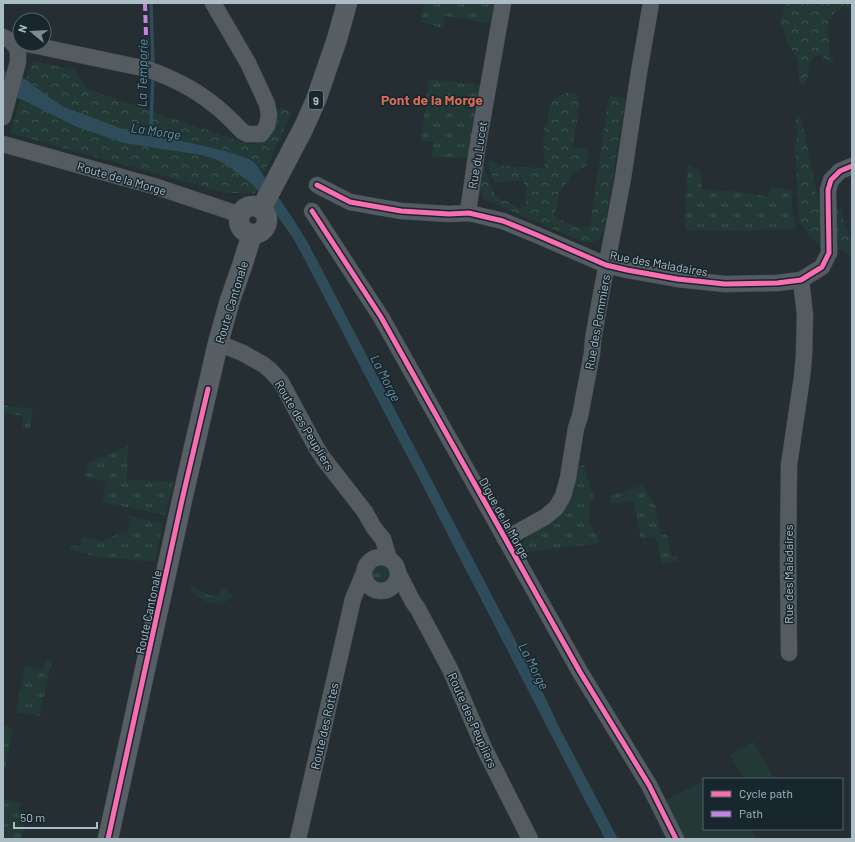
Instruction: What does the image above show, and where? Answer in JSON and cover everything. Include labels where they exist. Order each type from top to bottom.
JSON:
[{"type":"main road","name":"9","points":[[265,201],[303,129],[316,100],[337,39],[347,3]]},
{"type":"main road","points":[[265,201],[264,212],[267,219],[266,227],[260,232],[252,234],[248,233],[240,223],[241,215],[247,208],[257,207],[265,201]]},
{"type":"main road","name":"Route Cantonale","points":[[108,839],[218,343],[230,300],[252,234]]},
{"type":"street","points":[[52,51],[155,72],[189,87],[213,104],[243,132],[248,134],[261,134],[267,126],[269,115],[266,104],[253,74],[213,3]]},
{"type":"street","name":"Rue du Lucet","points":[[469,214],[476,157],[503,3]]},
{"type":"street","name":"Rue des Pommiers","points":[[505,539],[545,517],[556,508],[563,496],[568,478],[576,428],[580,416],[592,353],[592,340],[623,178],[638,76],[651,3]]},
{"type":"street","points":[[4,111],[18,62],[18,52]]},
{"type":"street","name":"Route de la Morge","points":[[3,144],[163,189],[241,215]]},
{"type":"street","name":"Rue des Maladaires","points":[[317,185],[350,202],[401,211],[469,214],[509,224],[537,234],[606,265],[627,270],[677,279],[725,284],[777,283],[801,280],[822,267],[829,253],[828,190],[831,180],[840,171],[852,166]]},
{"type":"street","name":"Digue de la Morge","points":[[312,211],[381,317],[580,672],[649,785],[676,839]]},
{"type":"street","name":"Rue des Maladaires","points":[[789,653],[789,470],[804,355],[805,315],[801,280]]},
{"type":"street","name":"Route des Peupliers","points":[[218,343],[243,353],[264,365],[271,370],[281,382],[323,458],[365,512],[374,528],[383,539],[389,559]]},
{"type":"street","name":"Route des Peupliers","points":[[371,560],[376,540],[374,528]]},
{"type":"street","points":[[381,591],[392,587],[396,582],[398,573],[394,563],[389,559],[380,556],[374,558],[366,565],[363,575],[368,586],[381,591],[399,595],[413,602]]},
{"type":"street","name":"Route des Peupliers","points":[[398,573],[450,669],[484,748],[530,839]]},
{"type":"street","name":"Route des Rottes","points":[[298,839],[354,596],[363,575]]},
{"type":"street","name":"Route des Rottes","points":[[350,613],[361,599],[381,591]]},
{"type":"green space","points":[[424,3],[496,3],[493,24],[445,16],[443,28],[421,22]]},
{"type":"green space","points":[[784,3],[852,3],[852,12],[847,7],[835,12],[828,22],[830,55],[835,63],[828,62],[821,55],[813,57],[810,64],[806,85],[799,84],[798,62],[780,23]]},
{"type":"green space","points":[[32,61],[74,70],[87,89],[251,145],[270,132],[274,111],[283,108],[292,112],[255,193],[226,193],[10,133]]},
{"type":"green space","points":[[429,79],[482,85],[470,158],[432,157],[433,142],[421,141]]},
{"type":"green space","points":[[567,93],[575,93],[579,98],[578,117],[572,147],[589,152],[587,166],[572,172],[568,181],[559,193],[555,216],[579,228],[590,226],[609,96],[626,98],[604,231],[596,241],[583,242],[484,199],[481,191],[481,175],[483,166],[485,166],[490,184],[497,197],[521,208],[525,206],[526,194],[523,181],[495,182],[491,175],[488,162],[505,166],[545,168],[543,142],[544,128],[548,122],[548,112],[553,99]]},
{"type":"green space","points":[[801,117],[819,204],[823,210],[822,249],[799,223],[795,144],[797,140],[796,119]]},
{"type":"green space","points":[[687,165],[700,170],[702,189],[742,192],[768,197],[771,187],[791,190],[795,229],[736,231],[685,230]]},
{"type":"green space","points":[[832,209],[842,209],[844,222],[852,241],[852,261],[845,251],[834,250]]},
{"type":"green space","points":[[3,405],[33,409],[30,429],[22,428],[23,416],[4,413],[3,417]]},
{"type":"green space","points":[[128,446],[127,480],[174,481],[165,515],[102,502],[106,482],[85,476],[87,463]]},
{"type":"green space","points":[[584,465],[594,499],[590,501],[590,524],[602,543],[518,553],[523,542],[527,538],[558,515],[572,494],[576,482],[578,467]]},
{"type":"green space","points":[[643,485],[656,507],[661,535],[667,534],[671,556],[678,556],[679,562],[662,564],[655,537],[641,539],[633,500],[612,504],[610,496]]},
{"type":"green space","points":[[126,515],[163,523],[155,562],[99,557],[70,550],[71,545],[80,547],[82,537],[103,541],[122,532],[127,533],[131,518],[126,517]]},
{"type":"green space","points":[[380,563],[384,564],[390,570],[390,578],[384,584],[380,585],[376,584],[370,578],[369,574],[370,570],[376,564]]},
{"type":"green space","points":[[191,585],[211,596],[215,595],[222,589],[229,589],[228,594],[232,595],[221,604],[210,603],[196,595],[190,587]]},
{"type":"green space","points":[[48,659],[52,659],[40,716],[16,713],[25,666],[44,670],[45,662]]},
{"type":"green space","points":[[3,726],[13,728],[3,779]]},
{"type":"green space","points":[[753,741],[774,778],[743,778],[730,755]]},
{"type":"green space","points":[[703,781],[703,830],[752,830],[756,839],[684,839],[665,800]]},
{"type":"green space","points":[[3,799],[21,803],[19,811],[47,818],[41,822],[26,818],[21,839],[3,839]]},
{"type":"water","name":"La Morge","points":[[3,70],[25,79],[64,107],[123,129],[140,135],[176,140],[209,147],[232,153],[249,159],[255,163],[308,243],[618,839],[605,839],[305,260],[293,238],[271,207],[252,184],[227,165],[215,159],[202,155],[124,143],[77,127],[25,101],[3,93]]},
{"type":"waterway","name":"La Temporie","points":[[151,3],[153,66]]},
{"type":"waterway","name":"La Temporie","points":[[151,142],[153,76]]},
{"type":"marked path","points":[[145,3],[147,69]]},
{"type":"cycle path","points":[[317,185],[350,202],[401,211],[449,214],[469,213],[503,221],[606,265],[627,270],[677,279],[725,284],[777,283],[801,280],[822,267],[829,253],[828,190],[831,180],[840,171],[852,166]]},
{"type":"cycle path","points":[[312,211],[381,317],[580,672],[649,785],[676,839]]},
{"type":"cycle path","points":[[108,839],[182,500],[208,389]]},
{"type":"district","name":"Pont de la Morge","points":[[432,99]]}]
